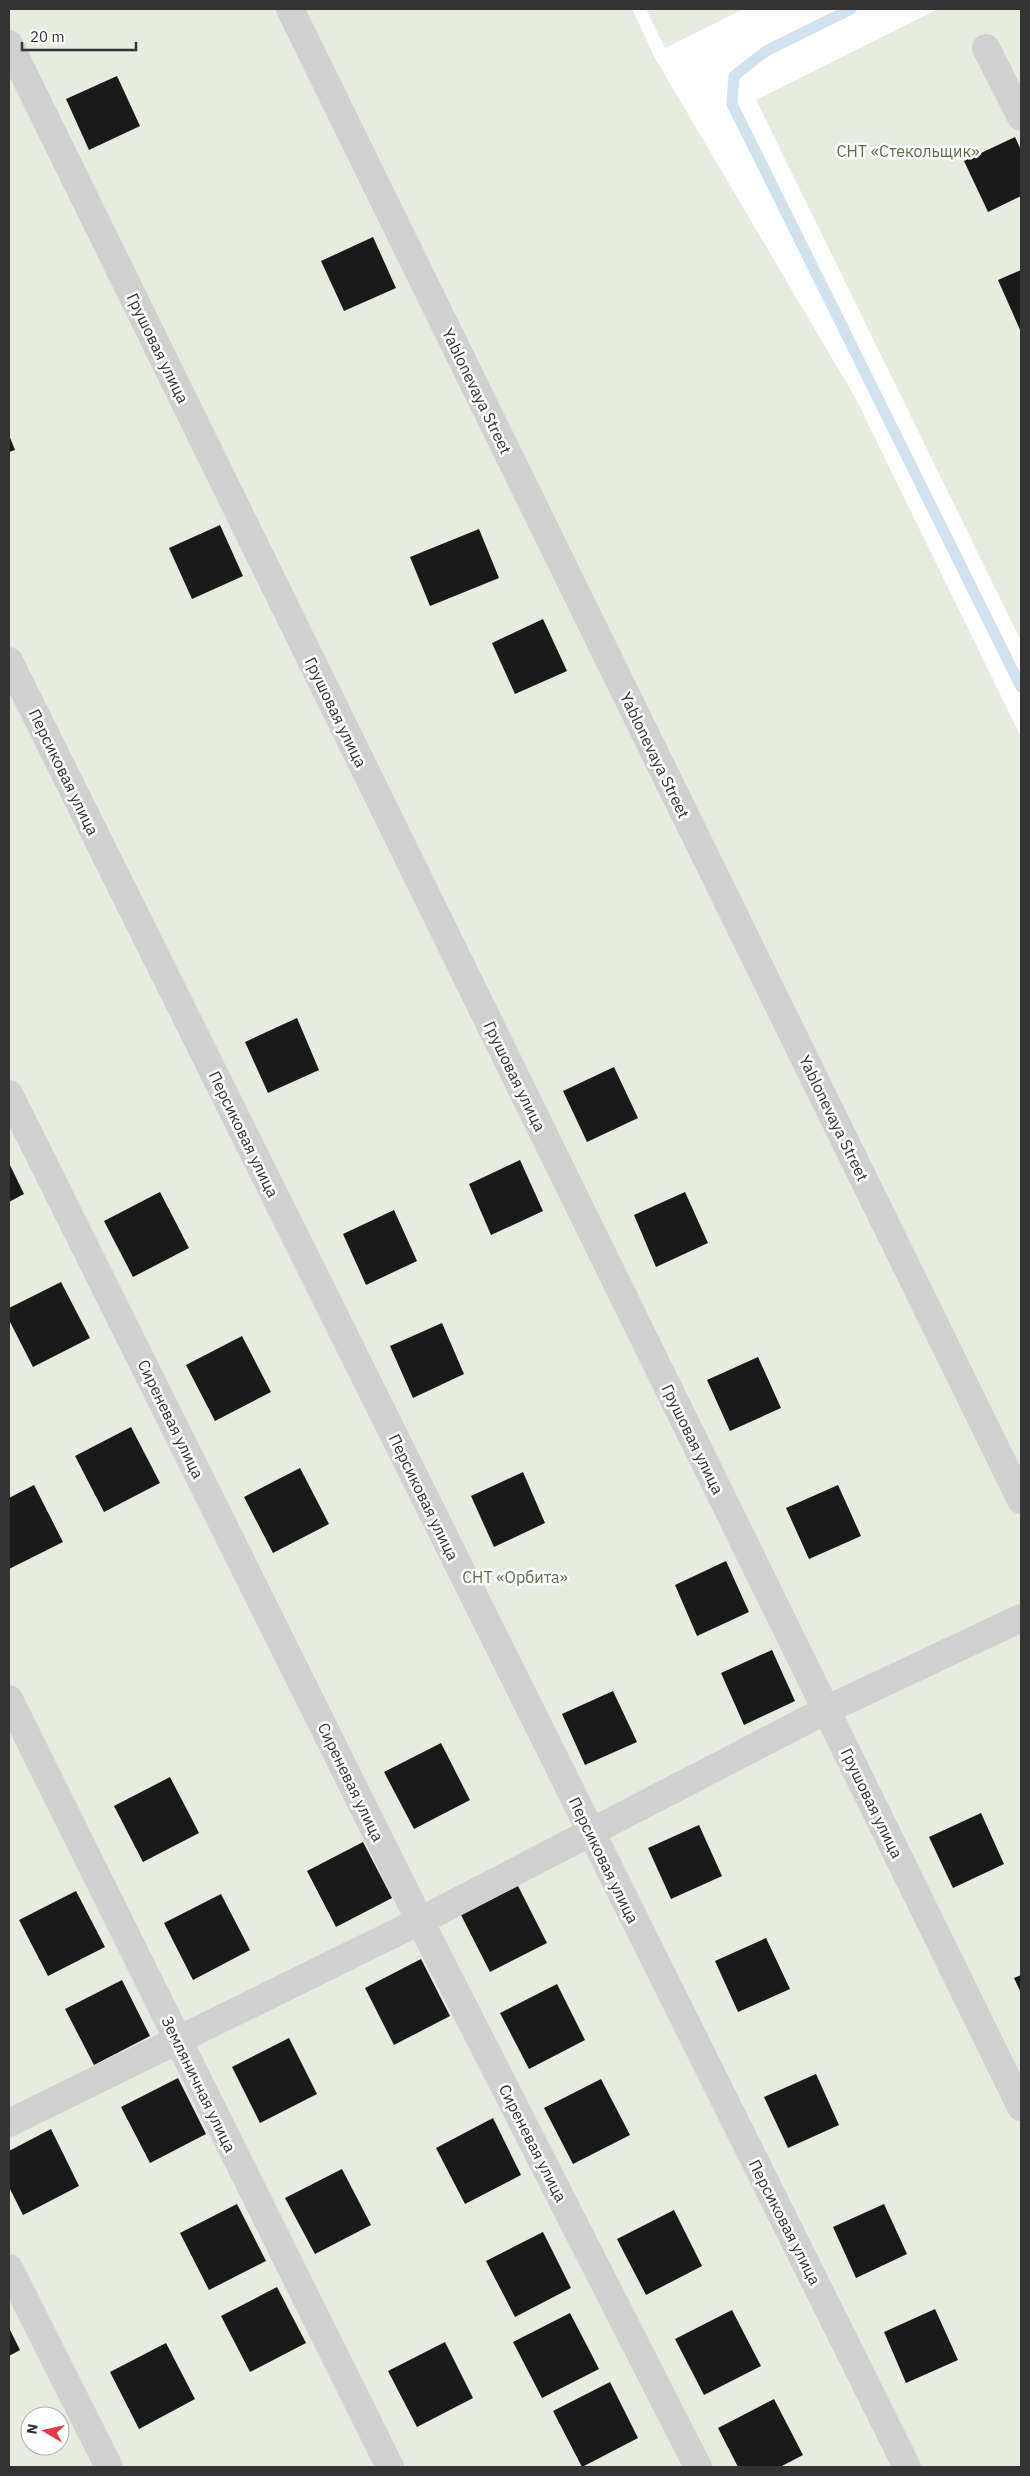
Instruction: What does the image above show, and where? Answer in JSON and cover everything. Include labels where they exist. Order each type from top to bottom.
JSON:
[{"type":"street","name":"Yablonevaya Street","points":[[290,9],[1021,1500]]},
{"type":"street","name":"Грушовая улица","points":[[9,44],[1021,2107]]},
{"type":"street","points":[[986,48],[1021,117]]},
{"type":"street","name":"Персиковая улица","points":[[9,661],[907,2467]]},
{"type":"street","name":"Сиреневая улица","points":[[9,1094],[420,1921],[698,2467]]},
{"type":"street","points":[[9,2123],[178,2042],[420,1921],[826,1710],[1021,1618]]},
{"type":"street","name":"Земляничная улица","points":[[9,1700],[390,2467]]},
{"type":"street","points":[[9,2268],[109,2467]]},
{"type":"green space","name":"СНТ «Орбита»","points":[[9,9],[632,9],[655,58],[856,399],[1021,737],[1021,2467],[9,2467]]},
{"type":"green space","points":[[646,9],[744,9],[665,48]]},
{"type":"green space","name":"СНТ «Стекольщик»","points":[[938,9],[1021,9],[1021,641],[756,100]]},
{"type":"building","points":[[117,76],[140,126],[89,150],[66,99]]},
{"type":"building","points":[[1015,137],[1021,150],[1021,196],[988,212],[964,161]]},
{"type":"building","points":[[373,237],[396,288],[344,311],[321,261]]},
{"type":"building","points":[[1021,270],[1021,332],[998,280]]},
{"type":"building","points":[[9,435],[15,450],[9,452]]},
{"type":"building","points":[[220,525],[243,576],[192,599],[169,548]]},
{"type":"building","points":[[479,529],[499,578],[430,606],[410,557]]},
{"type":"building","points":[[543,619],[567,671],[515,694],[492,643]]},
{"type":"building","points":[[297,1018],[319,1070],[268,1093],[245,1042]]},
{"type":"building","points":[[614,1067],[638,1118],[587,1142],[563,1091]]},
{"type":"building","points":[[520,1160],[543,1211],[491,1235],[469,1184]]},
{"type":"building","points":[[9,1163],[24,1194],[9,1202]]},
{"type":"building","points":[[160,1192],[189,1248],[133,1277],[104,1221]]},
{"type":"building","points":[[685,1192],[708,1243],[656,1267],[634,1215]]},
{"type":"building","points":[[394,1210],[417,1261],[366,1285],[343,1234]]},
{"type":"building","points":[[61,1282],[90,1338],[33,1367],[9,1320],[9,1308]]},
{"type":"building","points":[[442,1323],[464,1374],[413,1398],[390,1346]]},
{"type":"building","points":[[242,1336],[271,1392],[215,1421],[186,1365]]},
{"type":"building","points":[[758,1357],[781,1408],[730,1431],[707,1380]]},
{"type":"building","points":[[131,1427],[160,1483],[104,1512],[75,1456]]},
{"type":"building","points":[[300,1468],[329,1524],[273,1553],[244,1497]]},
{"type":"building","points":[[523,1472],[545,1523],[494,1547],[471,1496]]},
{"type":"building","points":[[34,1485],[63,1542],[9,1569],[9,1498]]},
{"type":"building","points":[[838,1485],[861,1536],[809,1559],[786,1508]]},
{"type":"building","points":[[726,1561],[749,1612],[697,1636],[675,1585]]},
{"type":"building","points":[[772,1650],[795,1701],[744,1725],[721,1673]]},
{"type":"building","points":[[613,1691],[637,1742],[585,1765],[562,1714]]},
{"type":"building","points":[[441,1743],[470,1800],[414,1829],[384,1772]]},
{"type":"building","points":[[170,1777],[199,1833],[143,1862],[114,1806]]},
{"type":"building","points":[[981,1813],[1004,1864],[953,1888],[929,1837]]},
{"type":"building","points":[[699,1825],[722,1876],[671,1899],[648,1848]]},
{"type":"building","points":[[363,1842],[392,1898],[336,1927],[307,1871]]},
{"type":"building","points":[[518,1886],[547,1943],[490,1972],[461,1915]]},
{"type":"building","points":[[76,1891],[105,1947],[48,1976],[19,1920]]},
{"type":"building","points":[[221,1894],[250,1950],[193,1980],[164,1923]]},
{"type":"building","points":[[766,1938],[790,1989],[738,2012],[715,1961]]},
{"type":"building","points":[[421,1959],[450,2016],[394,2045],[365,1988]]},
{"type":"building","points":[[1021,1975],[1021,1993],[1014,1978]]},
{"type":"building","points":[[122,1980],[150,2036],[94,2065],[65,2009]]},
{"type":"building","points":[[557,1984],[585,2040],[529,2069],[500,2013]]},
{"type":"building","points":[[289,2038],[317,2094],[260,2123],[232,2067]]},
{"type":"building","points":[[816,2074],[839,2125],[788,2148],[764,2097]]},
{"type":"building","points":[[178,2078],[206,2134],[150,2163],[121,2107]]},
{"type":"building","points":[[601,2079],[630,2135],[573,2164],[544,2108]]},
{"type":"building","points":[[493,2118],[521,2175],[465,2204],[436,2148]]},
{"type":"building","points":[[51,2129],[79,2186],[23,2215],[9,2187],[9,2151]]},
{"type":"building","points":[[342,2169],[371,2225],[315,2254],[285,2198]]},
{"type":"building","points":[[237,2204],[266,2261],[209,2290],[180,2233]]},
{"type":"building","points":[[884,2204],[907,2254],[856,2278],[833,2227]]},
{"type":"building","points":[[674,2210],[702,2266],[646,2295],[617,2239]]},
{"type":"building","points":[[543,2232],[571,2288],[515,2317],[486,2261]]},
{"type":"building","points":[[277,2287],[306,2343],[250,2372],[221,2316]]},
{"type":"building","points":[[935,2309],[958,2360],[906,2383],[884,2332]]},
{"type":"building","points":[[732,2310],[761,2366],[704,2395],[675,2339]]},
{"type":"building","points":[[570,2313],[599,2369],[542,2398],[513,2342]]},
{"type":"building","points":[[9,2328],[20,2350],[9,2356]]},
{"type":"building","points":[[445,2342],[473,2398],[417,2427],[388,2371]]},
{"type":"building","points":[[166,2343],[195,2399],[139,2429],[110,2372]]},
{"type":"building","points":[[610,2382],[638,2438],[582,2467],[553,2411]]},
{"type":"building","points":[[774,2399],[803,2455],[780,2467],[738,2467],[718,2428]]},
{"type":"waterway","points":[[851,9],[766,51],[734,76],[732,104],[1021,687]]}]
